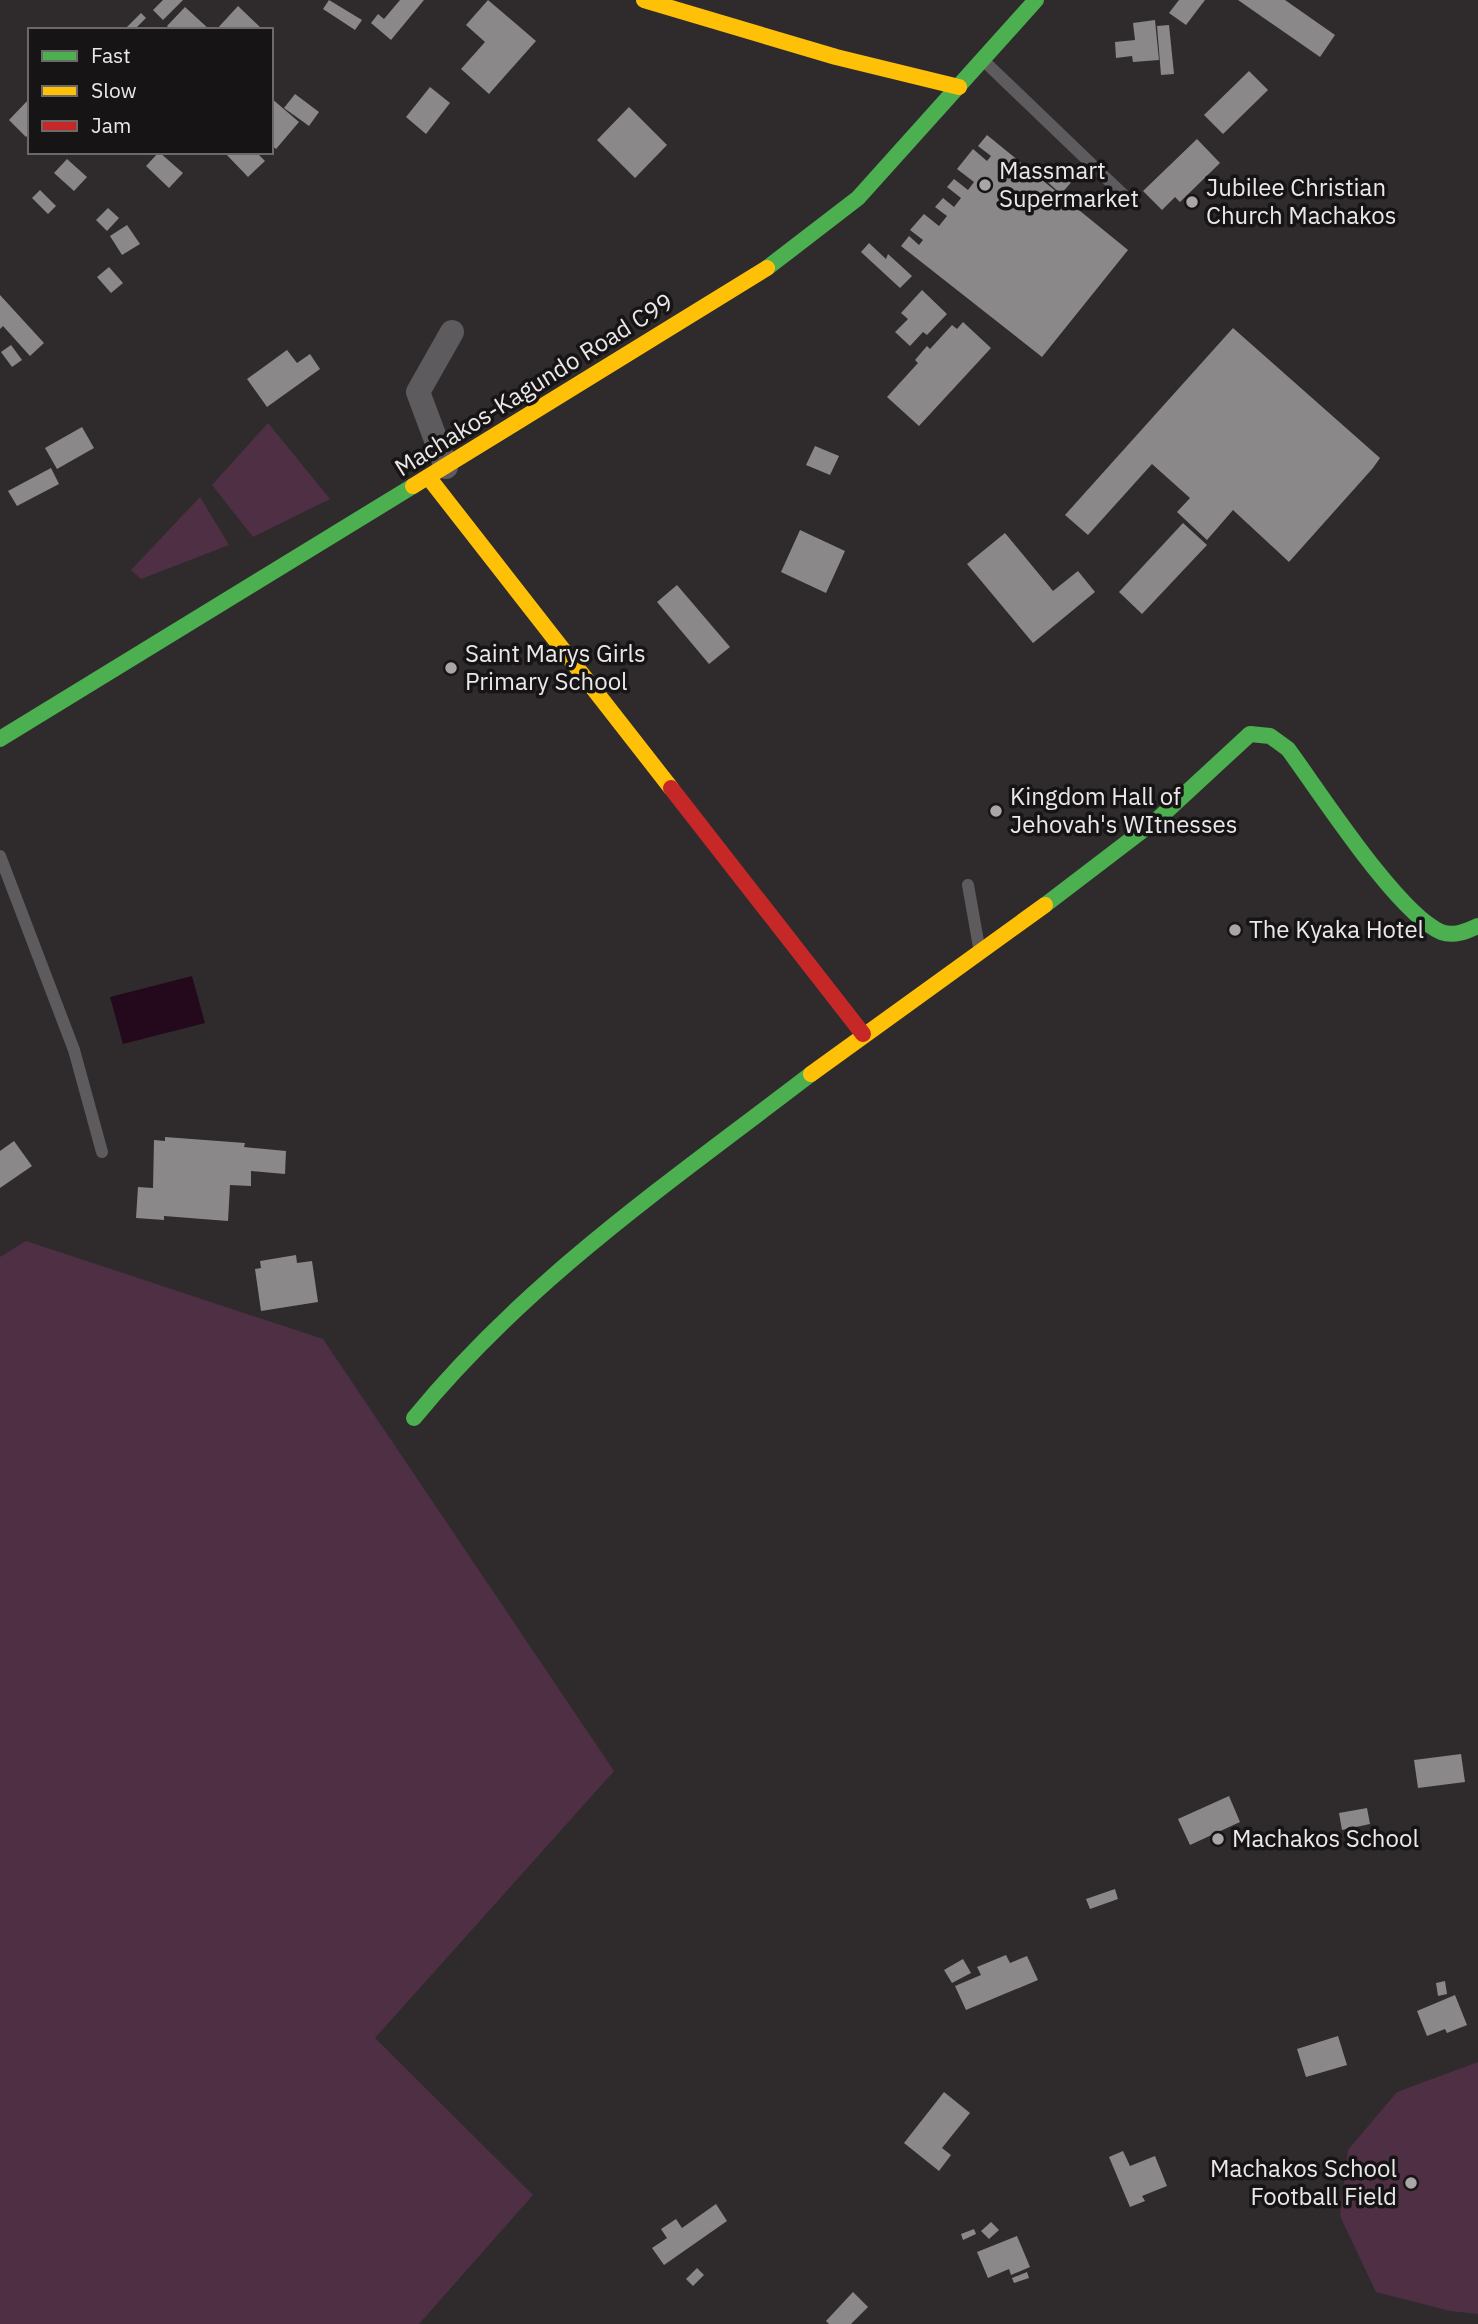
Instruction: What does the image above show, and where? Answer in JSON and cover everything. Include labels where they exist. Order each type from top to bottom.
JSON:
[{"type":"street","points":[[644,0],[836,57],[959,87]]},
{"type":"street","name":"Machakos-Kagundo Road C99","points":[[0,739],[275,568],[438,472],[759,274],[858,198],[1036,0]]},
{"type":"street","points":[[452,332],[418,392],[438,472],[863,1034]]},
{"type":"street","points":[[414,1418],[460,1362],[519,1304],[579,1252],[863,1034],[1109,859],[1159,818],[1245,737],[1256,733],[1270,736],[1288,749],[1408,909],[1441,932],[1461,934],[1478,926]]},
{"type":"lane","points":[[983,60],[1130,201]]},
{"type":"lane","points":[[0,856],[74,1050],[102,1152]]},
{"type":"lane","points":[[968,885],[979,950]]},
{"type":"shaded area","points":[[268,423],[330,499],[253,537],[212,485]]},
{"type":"shaded area","points":[[200,497],[229,545],[141,579],[131,570]]},
{"type":"shaded area","points":[[192,976],[205,1023],[123,1044],[110,997]]},
{"type":"shaded area","points":[[26,1241],[323,1339],[614,1771],[375,2038],[533,2195],[419,2324],[0,2324],[0,1257]]},
{"type":"shaded area","name":"Machakos School Football Field","points":[[1478,2062],[1478,2314],[1450,2311],[1376,2292],[1340,2216],[1348,2150],[1397,2092]]},
{"type":"building","points":[[163,0],[183,0],[163,20],[153,10]]},
{"type":"building","points":[[329,0],[362,20],[355,30],[323,9]]},
{"type":"building","points":[[400,0],[424,0],[391,40],[371,23],[378,14],[384,19]]},
{"type":"building","points":[[488,0],[536,41],[489,94],[461,69],[485,42],[466,25]]},
{"type":"building","points":[[1179,0],[1205,0],[1186,25],[1169,13]]},
{"type":"building","points":[[1238,0],[1285,0],[1335,35],[1320,57]]},
{"type":"building","points":[[238,6],[261,28],[218,28]]},
{"type":"building","points":[[185,7],[208,28],[169,28],[167,26]]},
{"type":"building","points":[[141,13],[146,18],[136,28],[126,28]]},
{"type":"building","points":[[1155,20],[1159,60],[1133,62],[1132,56],[1116,58],[1115,42],[1135,40],[1133,23]]},
{"type":"building","points":[[1169,25],[1174,74],[1161,75],[1157,26]]},
{"type":"building","points":[[1249,71],[1268,90],[1223,134],[1204,115]]},
{"type":"building","points":[[430,87],[450,103],[426,134],[406,117]]},
{"type":"building","points":[[295,94],[319,112],[309,126],[284,108]]},
{"type":"building","points":[[28,100],[28,135],[26,137],[9,120]]},
{"type":"building","points":[[273,100],[299,122],[276,149],[273,147]]},
{"type":"building","points":[[629,107],[667,145],[635,178],[597,140]]},
{"type":"building","points":[[987,135],[1128,250],[1042,357],[901,246],[909,236],[919,245],[923,240],[910,230],[924,214],[939,226],[947,216],[935,207],[943,198],[954,207],[961,198],[947,187],[954,179],[968,190],[974,182],[957,169],[973,149],[987,161],[991,156],[978,146]]},
{"type":"building","points":[[1197,139],[1220,163],[1180,202],[1175,197],[1162,210],[1143,191]]},
{"type":"building","points":[[157,154],[161,154],[183,173],[169,188],[146,166]]},
{"type":"building","points":[[226,154],[258,154],[265,161],[248,177]]},
{"type":"building","points":[[67,159],[87,177],[74,191],[54,173]]},
{"type":"building","points":[[1057,163],[1074,179],[1061,194],[1044,179]]},
{"type":"building","points":[[40,190],[56,206],[48,214],[32,198]]},
{"type":"building","points":[[108,208],[119,218],[107,231],[96,220]]},
{"type":"building","points":[[127,225],[140,244],[122,255],[110,236]]},
{"type":"building","points":[[869,243],[886,259],[888,254],[912,276],[900,288],[861,252]]},
{"type":"building","points":[[109,267],[123,283],[111,293],[97,277]]},
{"type":"building","points":[[922,290],[947,314],[927,335],[923,332],[910,346],[895,332],[908,319],[901,313]]},
{"type":"building","points":[[0,295],[44,343],[30,356],[3,326],[0,329]]},
{"type":"building","points":[[963,322],[991,348],[919,426],[887,397],[918,363],[915,360],[927,346],[930,349],[952,325],[957,329]]},
{"type":"building","points":[[1233,328],[1380,458],[1373,468],[1289,562],[1233,510],[1207,540],[1177,512],[1190,498],[1152,464],[1088,535],[1065,515]]},
{"type":"building","points":[[11,345],[22,360],[12,367],[1,352]]},
{"type":"building","points":[[287,350],[297,363],[310,354],[320,369],[267,407],[247,379]]},
{"type":"building","points":[[82,427],[94,448],[57,469],[45,448]]},
{"type":"building","points":[[815,446],[839,456],[830,475],[806,465]]},
{"type":"building","points":[[51,468],[59,484],[17,506],[8,491]]},
{"type":"building","points":[[1183,523],[1207,545],[1142,614],[1119,592]]},
{"type":"building","points":[[800,530],[845,551],[826,593],[781,572]]},
{"type":"building","points":[[1005,533],[1053,591],[1078,571],[1095,592],[1033,643],[967,564]]},
{"type":"building","points":[[677,585],[730,647],[709,664],[657,602]]},
{"type":"building","points":[[165,1137],[245,1143],[244,1147],[286,1151],[285,1174],[251,1171],[251,1186],[230,1185],[228,1221],[164,1216],[164,1220],[136,1218],[138,1187],[153,1188],[154,1140],[165,1141]]},
{"type":"building","points":[[14,1141],[32,1166],[0,1188],[0,1151]]},
{"type":"building","points":[[296,1255],[297,1263],[312,1261],[318,1302],[261,1311],[255,1269],[261,1268],[260,1261]]},
{"type":"building","points":[[1461,1754],[1465,1782],[1418,1788],[1414,1760]]},
{"type":"building","points":[[1229,1796],[1240,1822],[1190,1845],[1178,1819]]},
{"type":"building","points":[[1367,1808],[1370,1824],[1342,1830],[1339,1813]]},
{"type":"building","points":[[1115,1889],[1118,1899],[1090,1909],[1086,1899]]},
{"type":"building","points":[[1006,1955],[1010,1963],[1027,1956],[1038,1980],[966,2010],[955,1986],[981,1975],[977,1967]]},
{"type":"building","points":[[963,1959],[971,1973],[952,1983],[944,1970]]},
{"type":"building","points":[[1445,1981],[1447,1994],[1438,1996],[1436,1983]]},
{"type":"building","points":[[1455,1995],[1467,2025],[1447,2033],[1445,2029],[1427,2036],[1417,2011]]},
{"type":"building","points":[[1338,2036],[1347,2065],[1306,2077],[1297,2049]]},
{"type":"building","points":[[944,2092],[970,2113],[942,2148],[951,2155],[939,2171],[904,2143]]},
{"type":"building","points":[[1123,2151],[1130,2166],[1155,2156],[1167,2186],[1142,2196],[1145,2201],[1130,2207],[1109,2157]]},
{"type":"building","points":[[716,2204],[727,2221],[664,2265],[652,2248],[667,2238],[661,2229],[676,2219],[682,2228]]},
{"type":"building","points":[[991,2222],[999,2230],[989,2239],[981,2231]]},
{"type":"building","points":[[974,2229],[976,2234],[963,2240],[961,2234]]},
{"type":"building","points":[[1017,2236],[1030,2267],[1011,2275],[1009,2269],[988,2278],[977,2252]]},
{"type":"building","points":[[697,2268],[704,2275],[693,2286],[686,2279]]},
{"type":"building","points":[[1027,2272],[1029,2278],[1014,2283],[1012,2278]]},
{"type":"building","points":[[853,2292],[868,2307],[851,2324],[829,2324],[826,2321]]},
{"type":"traffic: fast","points":[[767,268],[858,198],[1036,0]]},
{"type":"traffic: fast","points":[[0,739],[413,486]]},
{"type":"traffic: fast","points":[[1045,905],[1159,818],[1250,734],[1270,736],[1288,749],[1381,877],[1423,920],[1441,932],[1451,934],[1478,926]]},
{"type":"traffic: fast","points":[[414,1418],[504,1321],[602,1234],[811,1074]]},
{"type":"traffic: slow","points":[[644,0],[836,57],[959,87]]},
{"type":"traffic: slow","points":[[413,486],[767,268]]},
{"type":"traffic: slow","points":[[429,478],[671,788]]},
{"type":"traffic: slow","points":[[811,1074],[1045,905]]},
{"type":"traffic: jam","points":[[671,788],[863,1034]]},
{"type":"place","name":"Massmart Supermarket","points":[[985,185]]},
{"type":"place","name":"Jubilee Christian Church Machakos","points":[[1192,202]]},
{"type":"place","name":"Saint Marys Girls Primary School","points":[[451,668]]},
{"type":"place","name":"Kingdom Hall of Jehovah's WItnesses","points":[[996,811]]},
{"type":"place","name":"The Kyaka Hotel","points":[[1235,930]]},
{"type":"place","name":"Machakos School","points":[[1218,1839]]},
{"type":"place","name":"Machakos School Football Field","points":[[1411,2183]]}]
